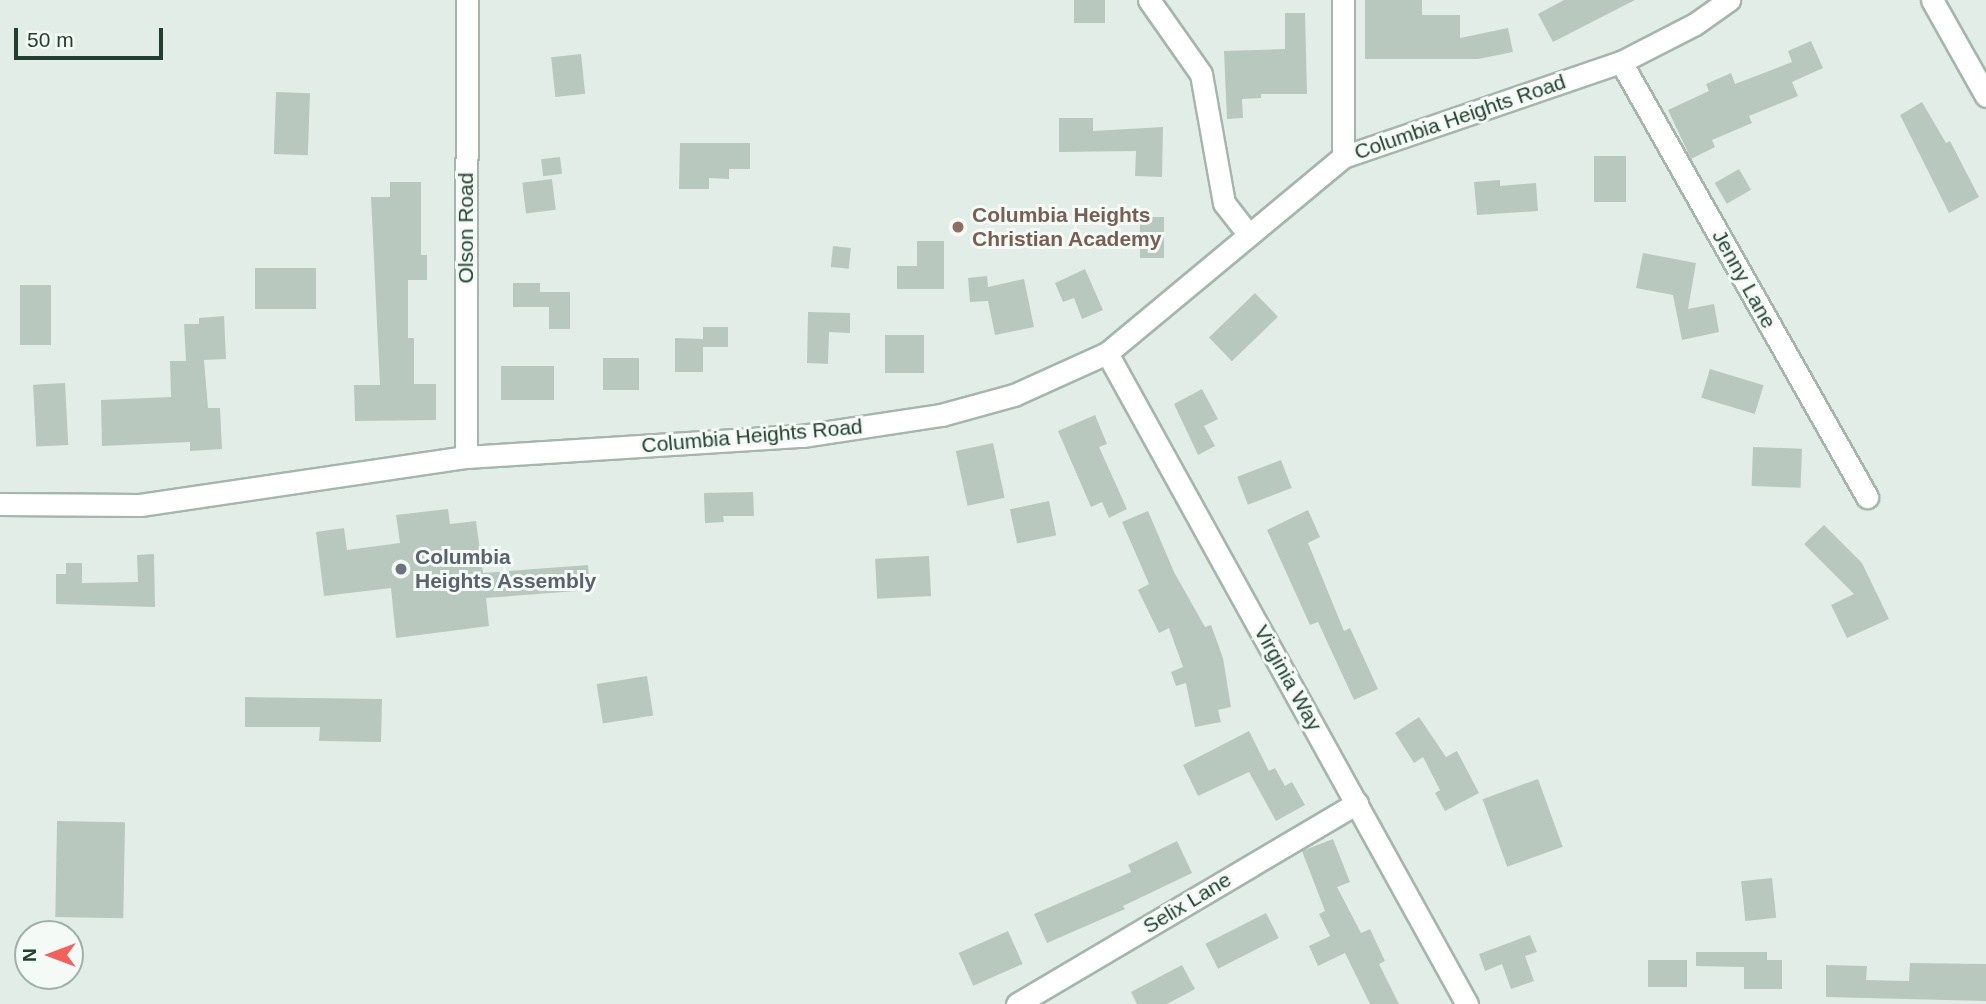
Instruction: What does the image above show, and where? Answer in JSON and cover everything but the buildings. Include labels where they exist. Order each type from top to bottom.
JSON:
[{"type":"street","name":"Olson Road","points":[[466,457],[467,0]]},
{"type":"street","points":[[1149,0],[1201,74],[1224,203],[1247,232]]},
{"type":"street","points":[[1343,0],[1343,157]]},
{"type":"street","name":"Columbia Heights Road","points":[[0,504],[156,504],[466,457],[802,436],[941,415],[1014,395],[1107,353],[1247,232],[1343,157],[1621,62],[1695,24],[1729,0]]},
{"type":"street","points":[[1932,0],[1986,96]]},
{"type":"street","name":"Jenny Lane","points":[[1621,62],[1867,497]]},
{"type":"street","name":"Virginia Way","points":[[1107,353],[1467,1004]]},
{"type":"street","name":"Selix Lane","points":[[1017,1004],[1357,803]]},
{"type":"place","name":"Columbia Heights Christian Academy","points":[[958,227]]},
{"type":"place","name":"Columbia Heights Assembly","points":[[401,569]]}]
